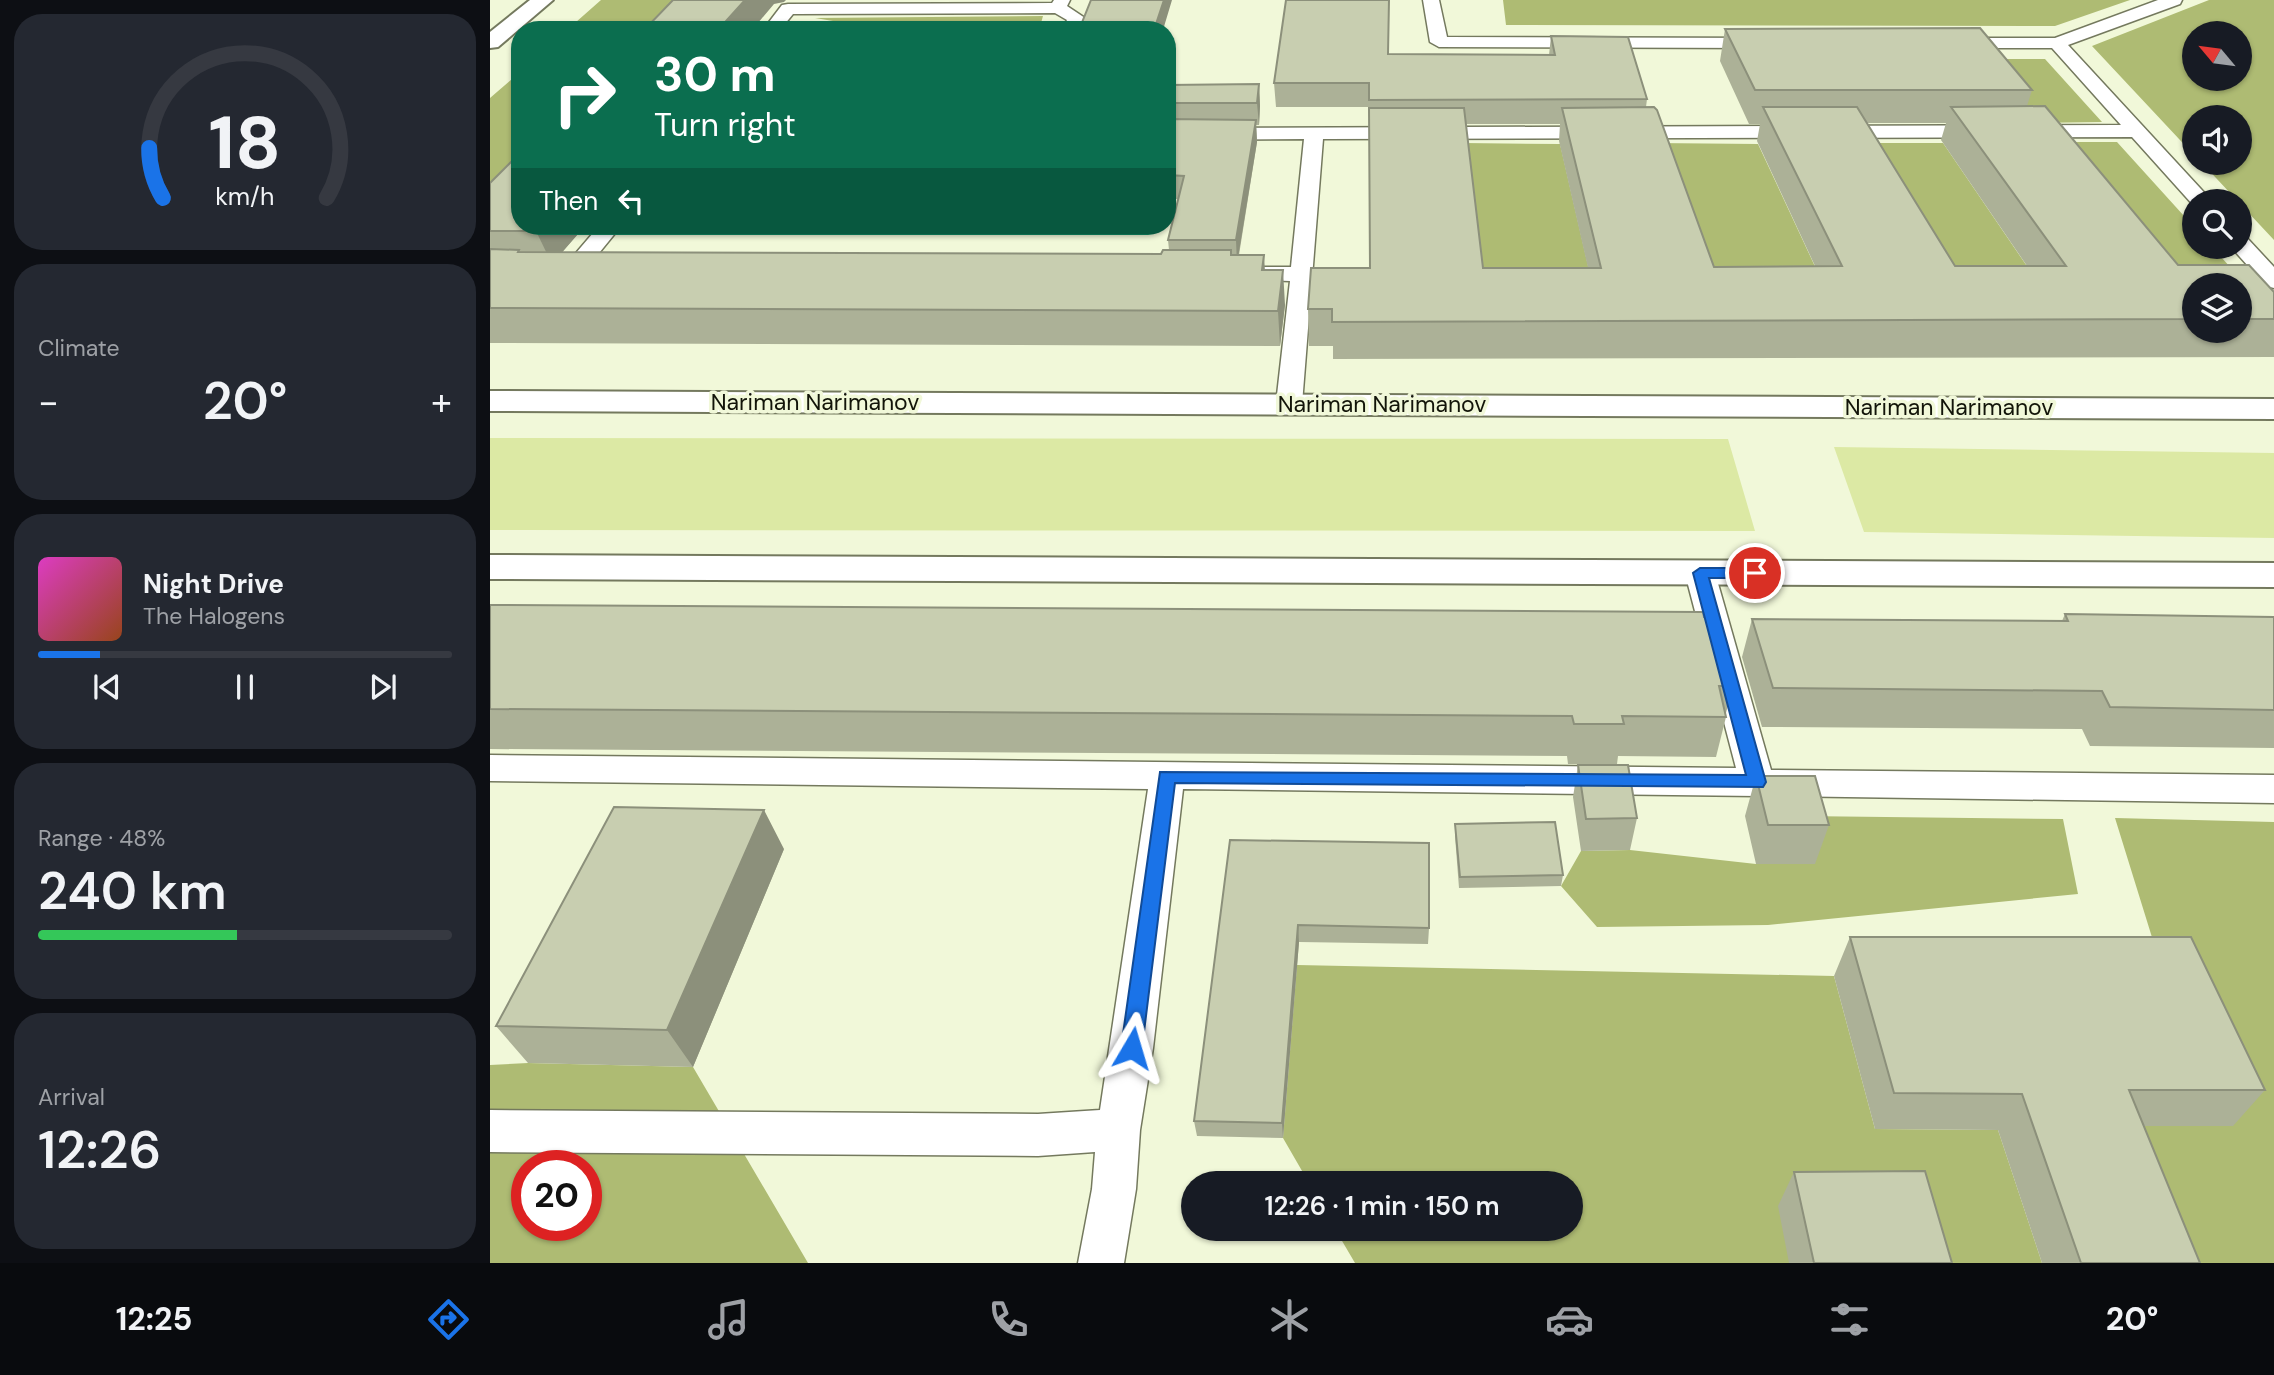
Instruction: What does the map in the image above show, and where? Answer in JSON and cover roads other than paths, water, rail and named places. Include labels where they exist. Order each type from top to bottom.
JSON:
[{"type":"main road","points":[[517,21],[543,0]]},
{"type":"main road","points":[[490,43],[511,26]]},
{"type":"main road","name":"Nariman Narimanov","points":[[490,401],[2274,409]]},
{"type":"main road","points":[[490,567],[2274,575]]},
{"type":"lane","points":[[1431,0],[1439,42],[1782,43]]},
{"type":"lane","points":[[1933,43],[2057,43],[2174,0]]},
{"type":"lane","points":[[778,21],[788,9],[1060,4],[1076,18],[1075,21]]},
{"type":"lane","points":[[2057,43],[2190,189]]},
{"type":"lane","points":[[1176,134],[2137,131]]},
{"type":"lane","points":[[1289,404],[1314,133]]},
{"type":"lane","points":[[570,274],[602,235]]},
{"type":"lane","points":[[2252,257],[2274,281]]},
{"type":"lane","points":[[543,274],[598,274]]},
{"type":"lane","points":[[1219,274],[1302,274]]},
{"type":"lane","points":[[1700,573],[1757,782]]},
{"type":"lane","points":[[490,768],[2274,789]]},
{"type":"lane","points":[[1101,1263],[1114,1189],[1118,1130],[1132,1048],[1167,776]]},
{"type":"lane","points":[[490,1131],[1038,1135],[1118,1130]]}]
